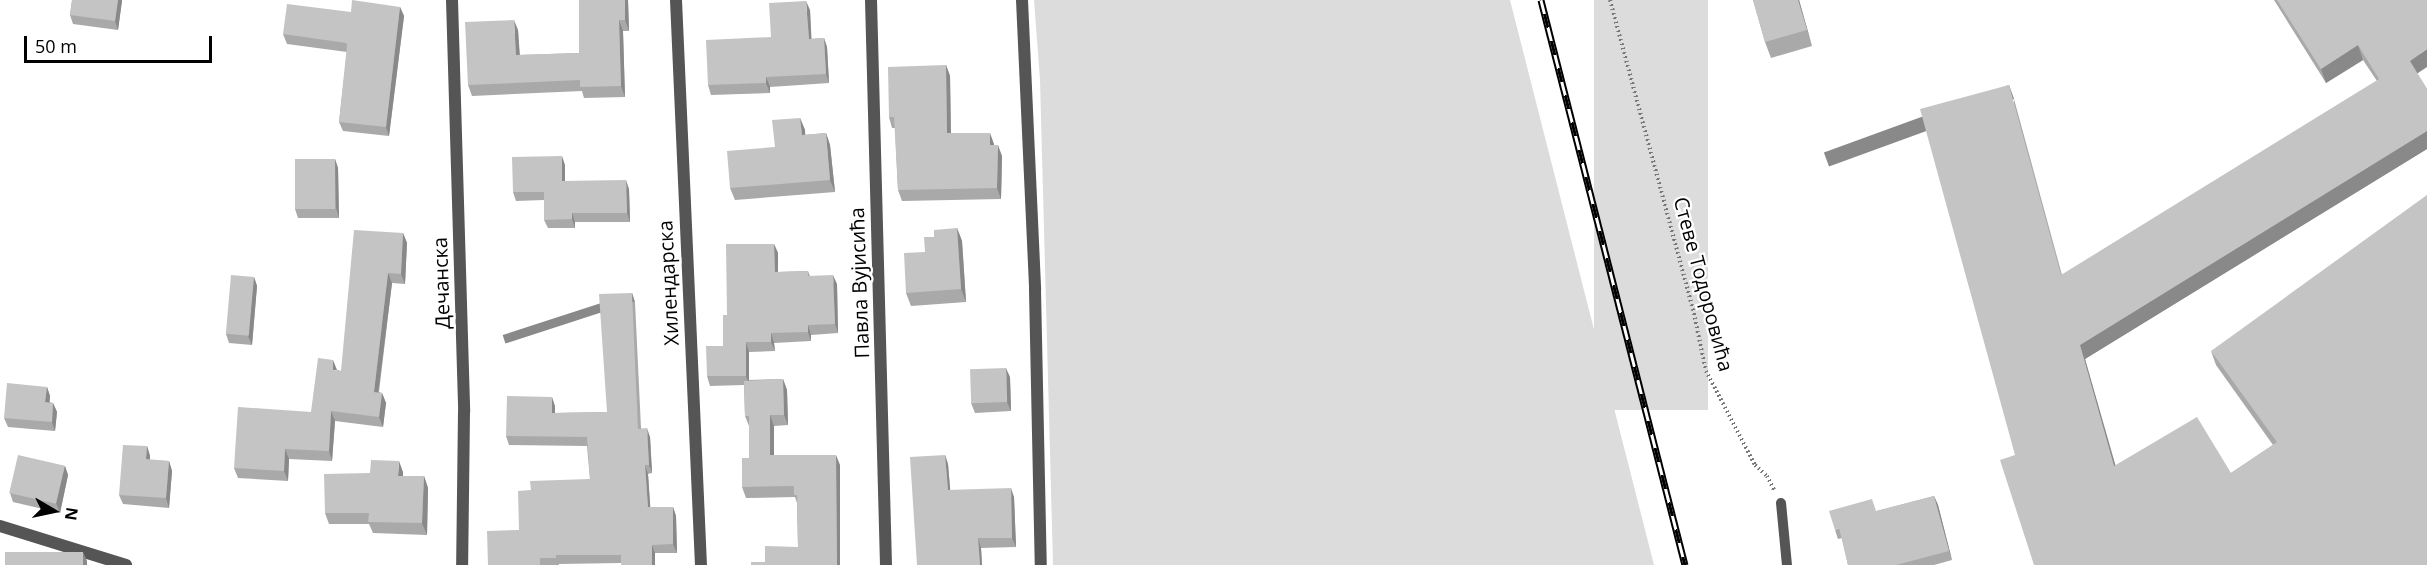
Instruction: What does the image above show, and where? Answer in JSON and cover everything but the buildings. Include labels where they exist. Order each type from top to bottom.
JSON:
[{"type":"street","name":"Дечанска","points":[[452,0],[464,412],[462,565]]},
{"type":"street","name":"Хилендарска","points":[[676,0],[701,565]]},
{"type":"street","name":"Павла Вујисића","points":[[871,0],[886,565]]},
{"type":"street","points":[[1022,0],[1035,290],[1041,565]]},
{"type":"street","points":[[0,526],[126,565]]},
{"type":"lane","points":[[1781,503],[1787,565]]},
{"type":"path","name":"Стеве Тодоровића","points":[[1610,0],[1693,309],[1706,371],[1749,456],[1767,476],[1781,503]]},
{"type":"shaded area","points":[[1034,0],[1510,0],[1654,565],[1053,565],[1040,80]]},
{"type":"shaded area","points":[[1594,0],[1708,0],[1708,410],[1594,410]]},
{"type":"railway","points":[[1541,0],[1685,565]]}]
